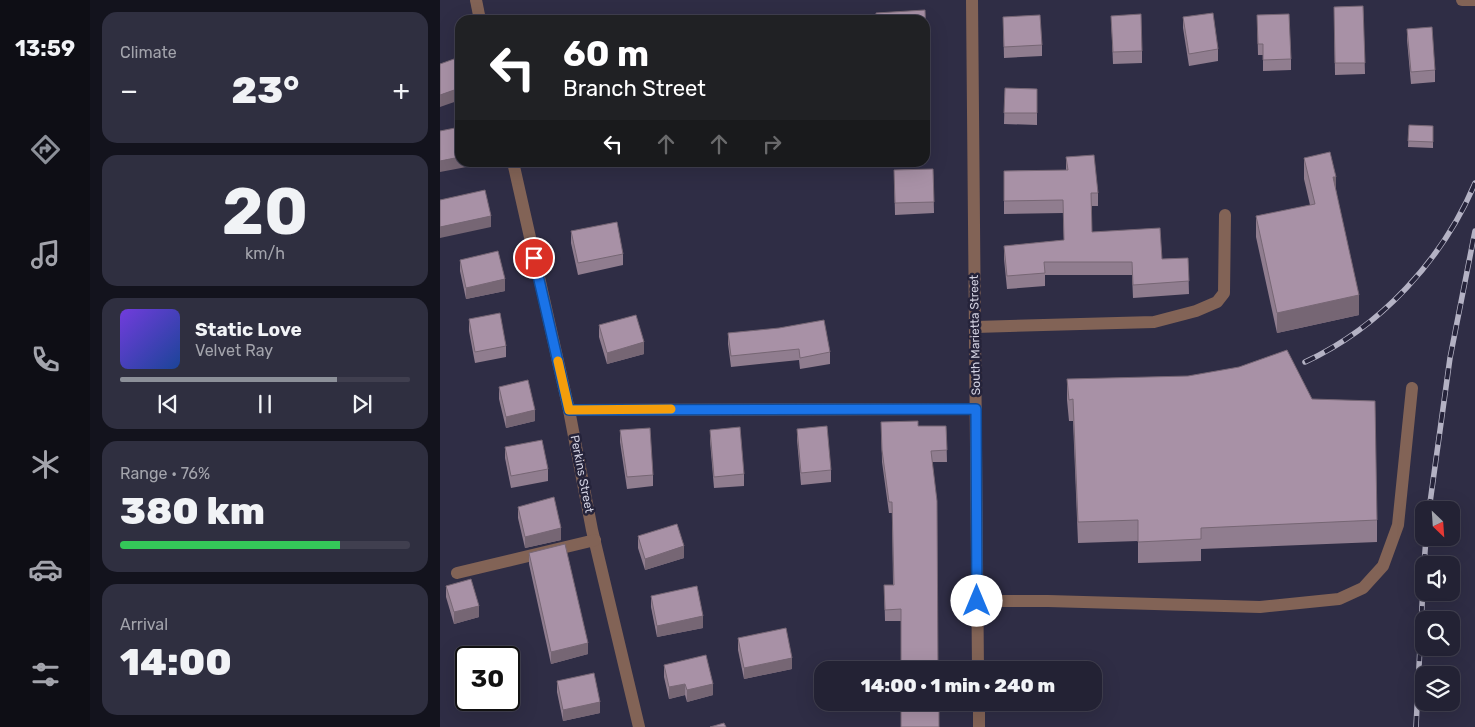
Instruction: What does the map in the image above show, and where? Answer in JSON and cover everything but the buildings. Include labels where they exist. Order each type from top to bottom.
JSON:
[{"type":"street","points":[[476,0],[479,15]]},
{"type":"street","name":"South Marietta Street","points":[[972,0],[978,661]]},
{"type":"street","points":[[1462,0],[1475,0]]},
{"type":"street","name":"Perkins Street","points":[[514,167],[569,410],[595,540],[638,727]]},
{"type":"street","points":[[975,327],[1154,322],[1196,311],[1217,302],[1224,293],[1225,215]]},
{"type":"street","points":[[977,601],[1048,600],[1260,607],[1339,599],[1363,588],[1383,566],[1398,525],[1412,388]]},
{"type":"street","points":[[569,410],[976,409]]},
{"type":"street","points":[[457,573],[595,540]]},
{"type":"street","points":[[979,711],[979,727]]},
{"type":"railway","points":[[1305,362],[1359,330],[1384,310],[1406,288],[1446,238],[1462,211],[1475,183]]},
{"type":"railway","points":[[1430,501],[1450,358],[1475,231]]},
{"type":"railway","points":[[1425,546],[1425,556]]},
{"type":"railway","points":[[1416,727],[1422,601]]},
{"type":"slow traffic","points":[[558,361],[569,410],[671,409]]},
{"type":"route","points":[[534,258],[569,410],[976,409],[977,601]]}]
